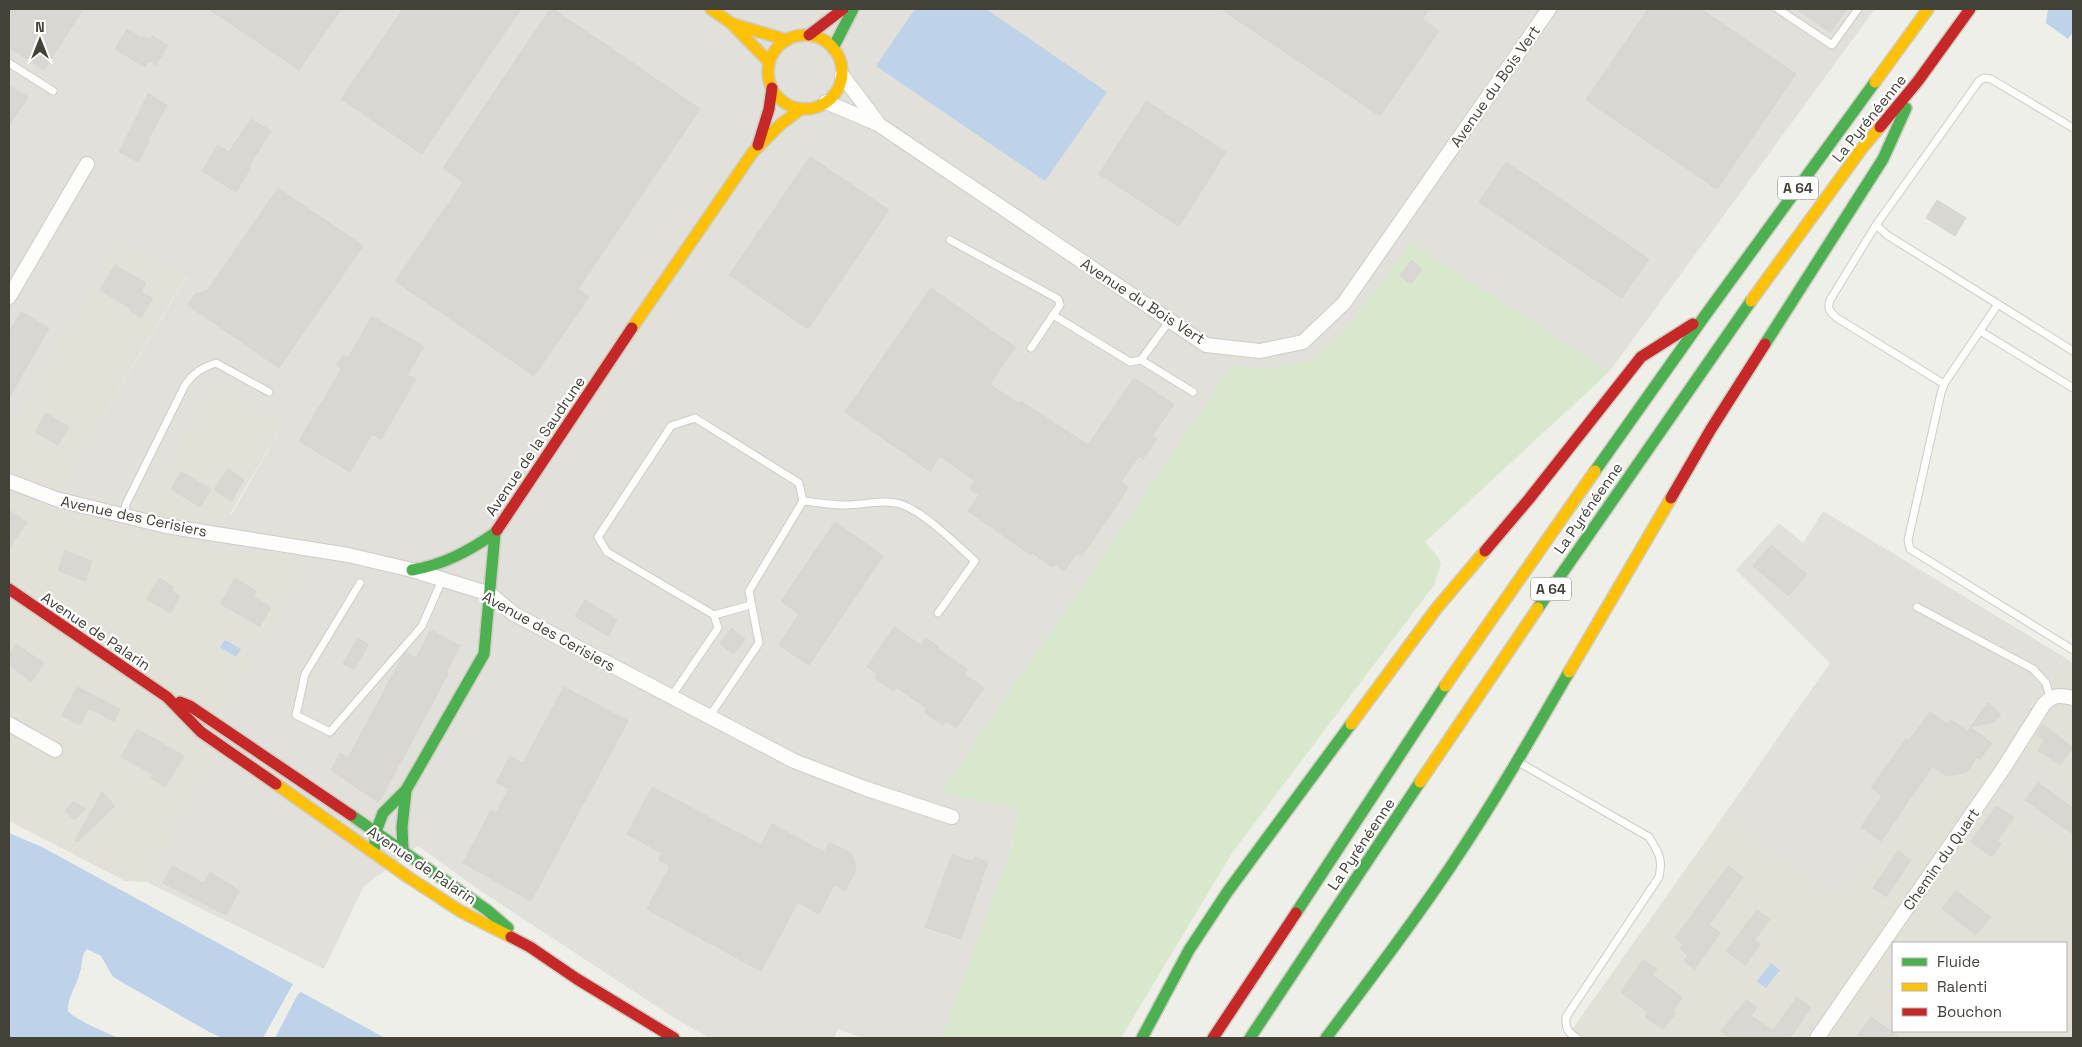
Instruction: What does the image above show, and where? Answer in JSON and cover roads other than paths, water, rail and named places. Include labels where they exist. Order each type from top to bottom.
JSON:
[{"type":"main road","points":[[711,9],[731,23],[769,62]]},
{"type":"main road","points":[[809,35],[842,9]]},
{"type":"main road","points":[[833,48],[853,9]]},
{"type":"main road","name":"La Pyrénéenne","points":[[1214,1038],[1471,647],[1704,317],[1928,9]]},
{"type":"main road","name":"La Pyrénéenne","points":[[1250,1038],[1626,479],[1863,147],[1918,81],[1970,9]]},
{"type":"main road","points":[[731,23],[787,40]]},
{"type":"main road","points":[[809,35],[826,41],[833,48],[842,65],[842,75],[840,86],[826,102],[810,108],[801,108],[789,105],[779,98],[772,88],[768,71],[773,53],[787,40],[809,35]]},
{"type":"main road","points":[[1326,1038],[1404,934],[1455,860],[1516,761],[1711,429],[1883,159],[1918,81]]},
{"type":"main road","name":"Avenue de la Saudrune","points":[[758,146],[769,108],[772,88]]},
{"type":"main road","name":"Avenue de la Saudrune","points":[[360,821],[383,813],[406,790],[484,654],[495,533],[695,234],[758,146],[801,108]]},
{"type":"main road","points":[[1142,1038],[1189,950],[1228,891],[1436,609],[1529,499],[1641,357],[1704,317]]},
{"type":"main road","points":[[412,570],[428,568],[457,557],[495,533]]},
{"type":"main road","name":"Avenue de Palarin","points":[[9,589],[166,697],[200,732],[362,843],[377,841],[403,850],[487,910],[530,947],[576,979],[674,1038]]},
{"type":"main road","name":"Avenue de Palarin","points":[[166,697],[190,706],[360,821],[377,841],[455,908],[530,947]]},
{"type":"main road","name":"Avenue de la Saudrune","points":[[403,850],[402,827],[406,790]]},
{"type":"main road","name":"Avenue de la Saudrune","points":[[377,841],[383,813]]},
{"type":"main road","points":[[377,841],[402,827]]},
{"type":"street","name":"Avenue du Bois Vert","points":[[826,102],[878,124],[1206,345],[1260,351],[1303,342],[1344,303],[1549,9]]},
{"type":"street","name":"Avenue du Bois Vert","points":[[842,75],[878,124]]},
{"type":"street","points":[[9,297],[87,164]]},
{"type":"street","name":"Avenue des Cerisiers","points":[[9,481],[56,499],[166,526],[348,555],[412,570],[490,594],[514,614],[794,761],[867,789],[952,817]]},
{"type":"street","points":[[2050,698],[2060,695],[2073,698]]},
{"type":"street","name":"Chemin du Quart","points":[[1817,1038],[2050,698]]},
{"type":"street","points":[[9,724],[55,750]]},
{"type":"lane","points":[[1778,9],[1832,45],[1858,9]]},
{"type":"lane","points":[[9,62],[53,91]]},
{"type":"lane","points":[[1944,384],[1830,312],[1828,305],[1830,300],[1876,225],[1979,81],[1984,78],[1991,79],[2073,128]]},
{"type":"lane","points":[[1876,225],[1887,234],[2073,350]]},
{"type":"lane","points":[[950,240],[1058,299],[1060,305],[1031,348]]},
{"type":"lane","points":[[1998,304],[1944,384],[1908,540],[1910,549],[2073,650]]},
{"type":"lane","points":[[1054,315],[1130,362],[1141,360],[1193,392]]},
{"type":"lane","points":[[1141,360],[1170,320]]},
{"type":"lane","points":[[1980,331],[2073,388]]},
{"type":"lane","points":[[124,516],[126,504],[185,385],[193,374],[202,367],[216,363],[269,392]]},
{"type":"lane","points":[[672,697],[718,628],[714,615],[607,552],[598,538],[672,426],[695,418],[799,483],[804,501],[749,590],[759,643],[709,716]]},
{"type":"lane","points":[[804,501],[842,505],[873,502],[902,504],[944,534],[976,561],[938,613]]},
{"type":"lane","points":[[360,583],[305,674],[296,716],[330,732],[422,626],[442,580]]},
{"type":"lane","points":[[714,615],[751,605]]},
{"type":"lane","points":[[1917,607],[2033,669],[2046,683],[2050,698]]},
{"type":"lane","points":[[1516,761],[1649,838],[1659,853],[1662,865],[1659,877],[1566,1016],[1566,1026],[1570,1034],[1577,1038]]},
{"type":"water","points":[[915,9],[986,9],[1107,92],[1045,181],[876,66]]},
{"type":"water","points":[[2048,9],[2073,9],[2073,32],[2068,39],[2046,23]]},
{"type":"water","points":[[225,640],[241,649],[236,657],[220,647]]},
{"type":"water","points":[[9,833],[42,847],[293,984],[263,1038],[223,1038],[211,1033],[113,977],[101,956],[87,949],[83,955],[79,977],[69,1001],[68,1011],[84,1022],[118,1038],[9,1038]]},
{"type":"water","points":[[1771,963],[1780,970],[1766,988],[1757,981]]},
{"type":"water","points":[[301,992],[385,1038],[275,1038],[298,994]]}]
